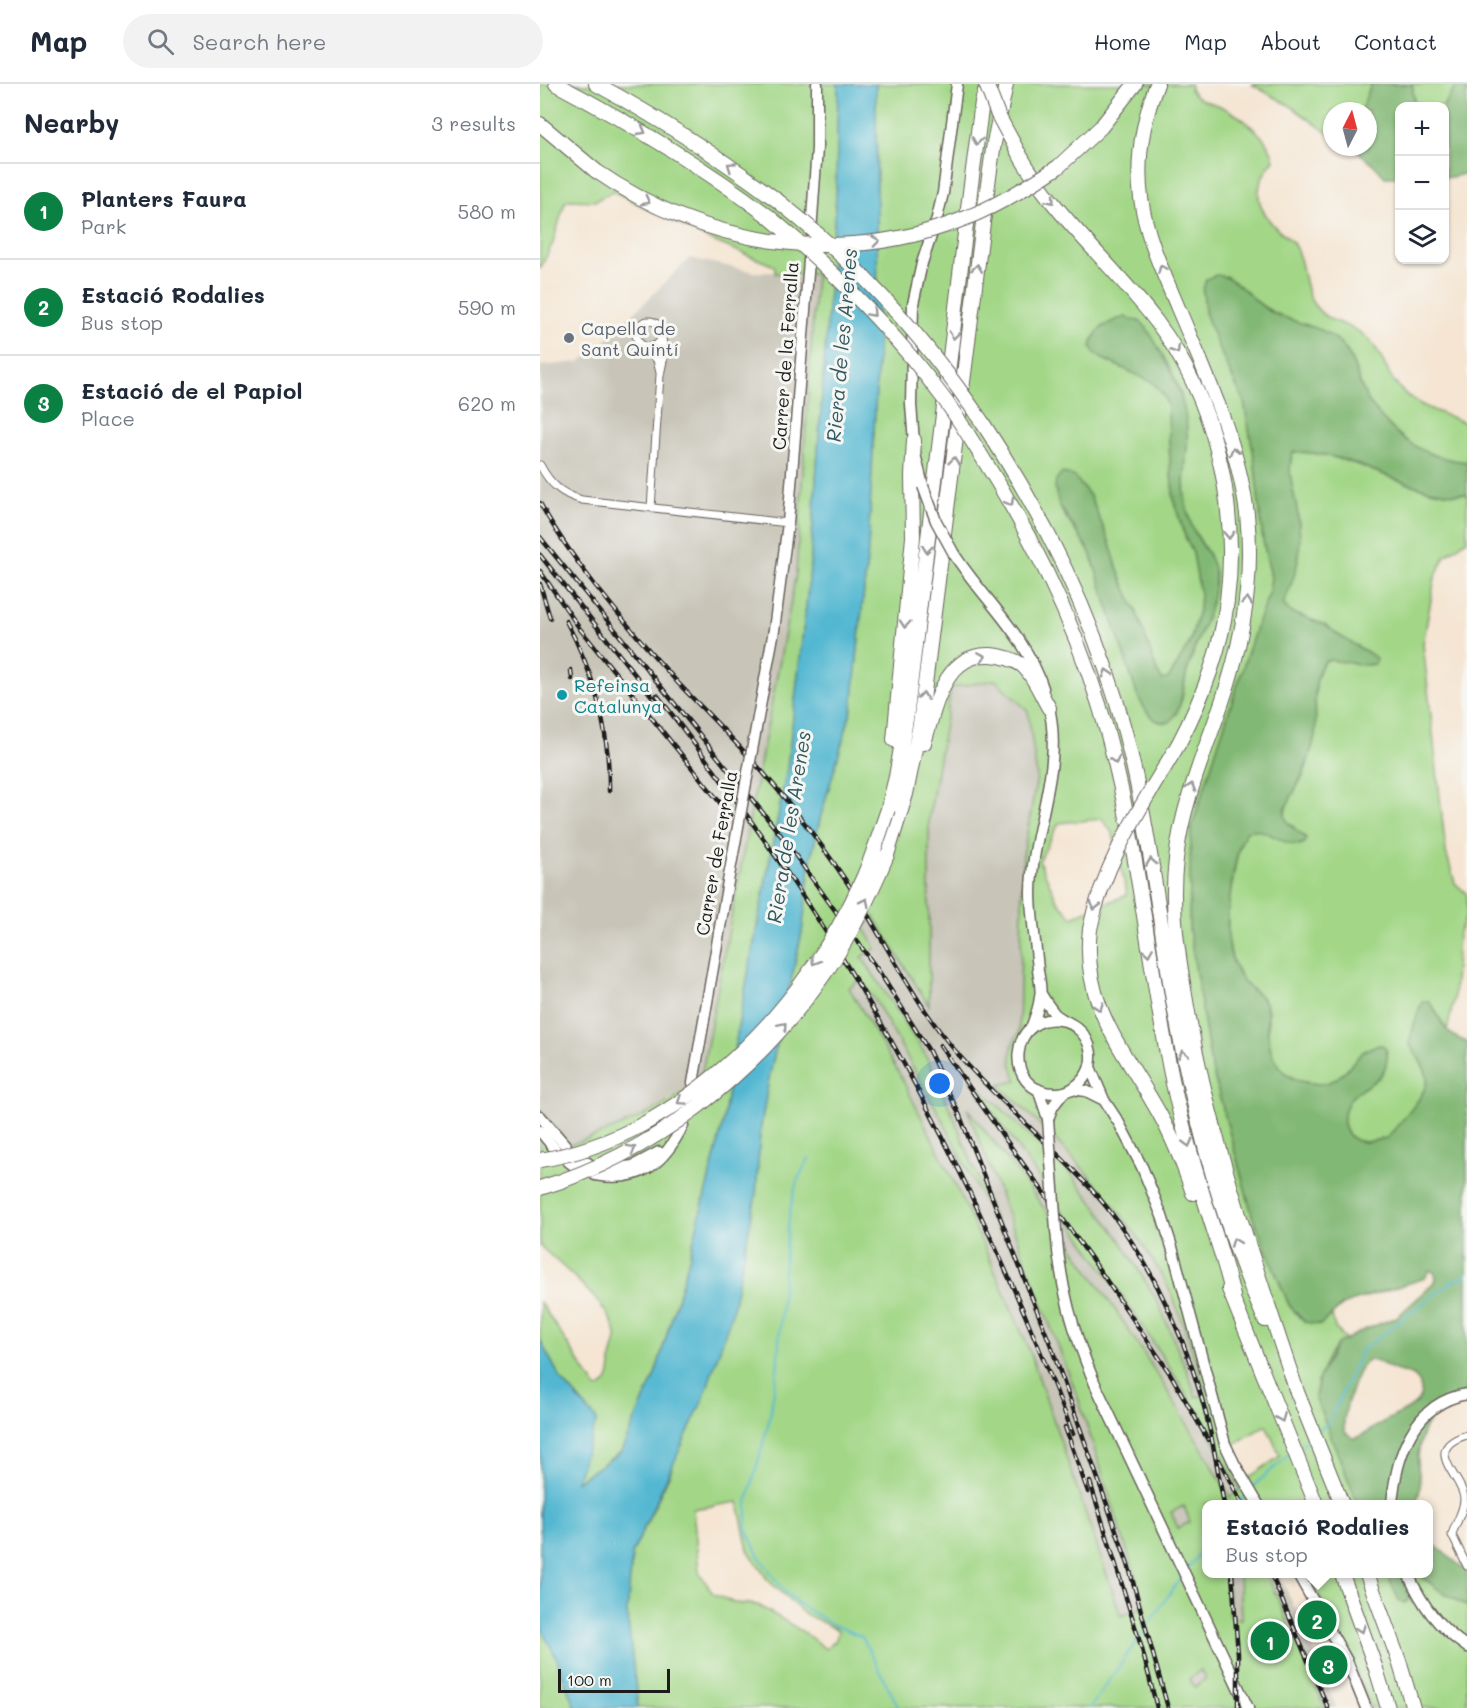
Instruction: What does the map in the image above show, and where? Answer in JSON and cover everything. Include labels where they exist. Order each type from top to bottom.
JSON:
[{"type":"highway","points":[[556,84],[672,149],[768,216],[799,242],[898,342],[942,396],[980,452],[1021,521],[1049,576],[1078,643],[1103,715],[1125,807],[1170,1071],[1193,1162],[1233,1296]]},
{"type":"highway","points":[[596,84],[708,149],[813,229],[881,294],[948,372],[1026,493],[1061,558],[1084,610],[1109,680],[1134,770],[1173,1003],[1195,1108],[1231,1230],[1261,1312],[1283,1354]]},
{"type":"highway","points":[[987,84],[998,115],[1030,174],[1119,276],[1167,336],[1191,376],[1214,438],[1223,474],[1230,549],[1227,603],[1210,669],[1196,708],[1179,743],[1111,862],[1097,898],[1090,929],[1089,969],[1099,1007],[1112,1036],[1153,1101],[1168,1131],[1190,1185],[1218,1267],[1233,1296],[1314,1500]]},
{"type":"highway","points":[[893,776],[906,719],[970,192],[982,102],[987,84]]},
{"type":"highway","points":[[912,775],[987,191],[1006,84]]},
{"type":"highway","points":[[540,124],[596,171],[643,200],[708,227],[779,242],[834,245],[903,237],[964,219],[1012,196],[1058,167],[1101,127],[1135,84]]},
{"type":"highway","points":[[1157,84],[1142,142],[1140,179],[1143,213],[1159,263],[1214,393],[1232,444],[1244,496],[1249,550],[1247,603],[1236,656],[1181,824],[1174,877],[1175,929],[1188,1012],[1207,1106],[1234,1200],[1283,1354],[1340,1500]]},
{"type":"highway","points":[[540,1160],[591,1147],[657,1116],[694,1092],[745,1047],[789,999],[846,911],[863,878],[888,809],[893,776],[913,537],[914,440]]},
{"type":"highway","points":[[540,1188],[593,1168],[652,1137],[715,1092],[768,1043],[821,979],[855,923],[890,848],[940,693],[955,668],[965,661],[983,655],[1008,658],[1021,664],[1028,671],[1049,708]]},
{"type":"highway","points":[[1343,1578],[1388,1708]]},
{"type":"highway","points":[[1368,1578],[1399,1661],[1413,1708]]},
{"type":"street","name":"Carrer de la Ferralla","points":[[774,630],[788,523],[803,354],[817,157],[817,84]]},
{"type":"street","points":[[952,85],[951,133],[943,193],[918,277],[914,303],[911,405],[914,440],[923,486],[936,521],[954,554],[1028,652],[1049,708],[1053,735],[1053,762],[1036,842],[1031,889],[1041,994],[1031,1028],[1021,1041],[1017,1057],[1018,1066],[1026,1080],[1038,1089],[1052,1093],[1068,1090],[1086,1091],[1104,1100]]},
{"type":"street","points":[[651,508],[660,375],[664,356],[662,336],[657,324],[645,322],[639,327],[637,336],[657,360],[660,375]]},
{"type":"street","points":[[644,345],[656,345],[662,336]]},
{"type":"street","points":[[540,465],[554,486],[573,497],[594,502],[788,523]]},
{"type":"street","name":"Carrer de Ferralla","points":[[693,1083],[774,630]]},
{"type":"street","points":[[1041,994],[1055,1014],[1078,1028],[1091,1050],[1090,1067],[1083,1080],[1068,1090],[1053,1106],[1048,1119]]},
{"type":"street","points":[[1031,1028],[1046,1021],[1065,1021]]},
{"type":"street","points":[[1090,1067],[1104,1100],[1142,1167],[1162,1216],[1225,1444],[1253,1496]]},
{"type":"street","points":[[1038,1089],[1048,1119],[1059,1272],[1081,1351],[1248,1708]]},
{"type":"street","points":[[540,1116],[561,1148],[540,1131]]},
{"type":"street","points":[[595,1175],[619,1177],[648,1168],[664,1156],[683,1125]]},
{"type":"street","points":[[609,1169],[633,1166],[643,1162],[677,1137]]},
{"type":"street","points":[[1393,1500],[1400,1459],[1413,1431],[1433,1407],[1454,1396],[1467,1394]]},
{"type":"street","points":[[1467,1435],[1454,1441],[1446,1451],[1445,1457],[1448,1468],[1463,1495],[1462,1506],[1452,1535],[1467,1566]]},
{"type":"street","points":[[1300,1578],[1347,1661],[1366,1708]]},
{"type":"street","points":[[1410,1578],[1437,1623],[1467,1647]]},
{"type":"shaded area","points":[[690,258],[754,272],[816,273],[796,574],[702,1072],[696,1083],[649,1112],[602,1135],[569,1145],[540,1110],[540,366],[579,362],[596,350]]},
{"type":"shaded area","points":[[994,680],[1028,711],[1037,777],[1023,856],[1019,1033],[1014,1040],[1011,1069],[1017,1082],[999,1085],[1062,1145],[1107,1194],[1155,1265],[1186,1332],[1207,1395],[1196,1397],[1158,1302],[1118,1236],[1072,1175],[972,1082],[1134,1313],[1202,1418],[1240,1490],[1230,1497],[1186,1418],[1113,1304],[1010,1161],[968,1110],[1078,1398],[1145,1606],[1120,1617],[1030,1352],[952,1178],[900,1075],[848,988],[860,980],[875,1000],[943,1121],[996,1227],[953,1115],[925,1054],[862,957],[864,927],[874,917],[929,1005],[929,818],[951,688]]},
{"type":"shaded area","points":[[1184,1506],[1191,1522],[1178,1528],[1171,1512]]},
{"type":"shaded area","points":[[1226,1578],[1239,1578],[1242,1619],[1230,1618]]},
{"type":"shaded area","points":[[1269,1578],[1281,1578],[1312,1646],[1336,1708],[1325,1708]]},
{"type":"shaded area","points":[[1201,1670],[1207,1678],[1195,1687],[1189,1679]]},
{"type":"green space","points":[[540,84],[838,84],[836,195],[809,580],[787,769],[739,1022],[723,1123],[689,1259],[655,1375],[621,1452],[575,1482],[597,1420],[561,1379],[540,1340],[540,1302],[597,1389],[604,1385],[608,1378],[616,1335],[613,1324],[596,1300],[540,1246],[540,1110],[569,1145],[622,1126],[661,1106],[693,1084],[702,1072],[796,574],[816,274],[775,273],[775,267],[772,265],[708,239],[613,191],[595,201],[570,200],[565,202],[553,243],[540,269]]},
{"type":"green space","points":[[876,84],[1191,84],[1190,89],[1193,93],[1204,101],[1238,116],[1267,144],[1274,160],[1259,188],[1261,205],[1271,222],[1293,243],[1297,250],[1308,293],[1317,309],[1331,319],[1359,331],[1371,341],[1393,380],[1408,396],[1436,412],[1467,423],[1467,462],[1440,457],[1419,449],[1400,436],[1371,405],[1363,391],[1350,356],[1336,339],[1267,309],[1226,276],[1203,290],[1205,312],[1244,402],[1254,456],[1263,541],[1271,577],[1269,594],[1257,624],[1191,829],[1189,928],[1211,1065],[1253,1218],[1289,1305],[1300,1318],[1320,1325],[1332,1315],[1335,1328],[1346,1339],[1337,1344],[1328,1357],[1319,1378],[1315,1397],[1356,1500],[1202,1500],[1202,1578],[1226,1578],[1230,1617],[1241,1619],[1239,1578],[1269,1578],[1325,1708],[638,1708],[627,1612],[632,1554],[670,1474],[756,1195],[760,1132],[769,1078],[802,932],[811,859],[852,708],[868,549],[878,349]],"holes":[[[1117,319],[1146,328],[1172,372],[1181,394],[1187,444],[1184,476],[1185,501],[1192,527],[1210,557],[1212,598],[1186,675],[1182,699],[1176,715],[1138,697],[1090,552],[1062,512],[1055,488],[1090,496],[1137,613],[1157,671],[1162,680],[1170,678],[1190,642],[1199,610],[1200,594],[1193,553],[1174,502],[1168,407],[1163,394],[1152,382],[1101,358],[1102,327]],[[995,680],[1028,711],[1037,777],[1023,856],[1019,1032],[1011,1050],[1012,1068],[1017,1081],[999,1085],[1083,1169],[1138,1238],[1164,1279],[1178,1311],[1206,1395],[1196,1397],[1158,1302],[1118,1236],[1072,1175],[969,1078],[1134,1313],[1202,1418],[1240,1490],[1230,1497],[1201,1446],[1107,1297],[1039,1201],[967,1108],[1078,1398],[1145,1606],[1121,1616],[1030,1352],[952,1178],[900,1075],[849,988],[860,980],[875,1000],[943,1121],[1001,1236],[953,1115],[925,1054],[862,957],[876,948],[864,927],[874,917],[929,1006],[929,818],[951,688]],[[1102,819],[1113,834],[1127,895],[1072,917],[1057,900],[1039,861],[1059,823]],[[1266,1425],[1280,1456],[1248,1478],[1233,1456],[1231,1446]],[[738,1502],[748,1550],[767,1579],[803,1613],[838,1630],[836,1640],[826,1649],[802,1631],[758,1605],[735,1603],[713,1594],[699,1572],[693,1509]],[[1184,1506],[1190,1522],[1178,1528],[1171,1512]],[[1201,1670],[1206,1678],[1195,1687],[1189,1679]]]},
{"type":"green space","points":[[1251,84],[1371,84],[1364,102],[1323,102],[1323,130],[1289,105]]},
{"type":"green space","points":[[1371,84],[1412,84],[1414,102],[1395,102],[1395,177],[1385,177],[1363,156],[1377,156],[1377,102],[1364,102]]},
{"type":"green space","points":[[1412,84],[1458,84],[1446,102],[1414,102]]},
{"type":"green space","points":[[1458,84],[1467,84],[1467,173],[1453,177],[1449,177],[1449,102],[1446,102]]},
{"type":"green space","points":[[1216,275],[1224,277],[1237,284],[1268,310],[1332,336],[1348,353],[1369,402],[1392,429],[1421,450],[1443,458],[1467,462],[1467,494],[1445,493],[1401,481],[1337,458],[1315,453],[1293,452],[1290,468],[1300,541],[1298,562],[1283,604],[1290,612],[1325,625],[1376,658],[1375,664],[1365,665],[1330,660],[1325,661],[1320,669],[1315,696],[1316,726],[1313,745],[1303,773],[1285,809],[1288,823],[1306,838],[1305,843],[1291,844],[1263,831],[1247,831],[1237,854],[1228,912],[1228,941],[1231,955],[1243,981],[1260,996],[1265,1004],[1271,1049],[1274,1058],[1284,1072],[1300,1081],[1317,1084],[1329,1082],[1371,1047],[1382,1045],[1386,1048],[1387,1055],[1383,1072],[1354,1095],[1347,1104],[1344,1125],[1351,1137],[1356,1140],[1367,1142],[1387,1138],[1424,1091],[1427,1076],[1422,1063],[1409,1043],[1423,1001],[1429,1001],[1447,1031],[1467,1042],[1467,1401],[1445,1408],[1437,1413],[1425,1427],[1419,1447],[1420,1492],[1416,1500],[1356,1500],[1315,1397],[1319,1378],[1337,1344],[1397,1317],[1435,1282],[1434,1272],[1429,1271],[1425,1278],[1344,1304],[1320,1325],[1305,1322],[1289,1305],[1253,1218],[1211,1065],[1189,928],[1191,829],[1257,624],[1269,594],[1271,577],[1263,541],[1254,456],[1244,402],[1216,342],[1205,312],[1203,290],[1206,279]],"holes":[[[1368,1360],[1417,1379],[1421,1392],[1419,1398],[1410,1408],[1365,1434],[1353,1438],[1345,1432],[1344,1426],[1354,1383]]]},
{"type":"green space","points":[[1125,317],[1141,322],[1146,327],[1176,383],[1187,429],[1185,501],[1192,526],[1212,562],[1215,575],[1212,601],[1189,663],[1179,705],[1170,722],[1154,719],[1138,697],[1090,552],[1059,505],[1055,488],[1056,480],[1061,473],[1068,474],[1075,477],[1090,496],[1137,613],[1157,671],[1162,680],[1169,678],[1190,642],[1199,610],[1200,594],[1193,553],[1174,502],[1168,407],[1163,394],[1152,382],[1101,358],[1091,347],[1098,331]]},
{"type":"green space","points":[[1293,452],[1337,458],[1423,488],[1445,493],[1467,494],[1467,540],[1445,556],[1435,577],[1423,644],[1446,852],[1455,883],[1467,894],[1467,913],[1458,935],[1454,999],[1447,1031],[1433,1006],[1417,1022],[1409,1043],[1422,1063],[1427,1076],[1424,1091],[1387,1138],[1367,1142],[1356,1140],[1347,1132],[1345,1112],[1350,1099],[1382,1074],[1386,1066],[1387,1054],[1371,1047],[1342,1075],[1329,1083],[1312,1083],[1287,1074],[1274,1061],[1270,1053],[1267,1007],[1259,995],[1243,980],[1231,956],[1229,942],[1228,915],[1231,887],[1238,851],[1247,831],[1261,830],[1300,845],[1294,827],[1286,820],[1285,814],[1288,802],[1304,774],[1314,738],[1316,688],[1320,669],[1325,661],[1331,660],[1370,665],[1372,655],[1325,625],[1290,612],[1283,604],[1295,572],[1299,540],[1298,517],[1290,468]]},
{"type":"green space","points":[[1433,1544],[1467,1571],[1467,1606],[1423,1578],[1433,1578]]},
{"type":"green space","points":[[1310,1578],[1389,1578],[1397,1596],[1411,1578],[1423,1578],[1467,1606],[1467,1708],[1371,1708],[1348,1653]]},
{"type":"green space","points":[[1389,1578],[1412,1578],[1411,1598],[1404,1603],[1399,1600]]},
{"type":"green space","points":[[540,1617],[542,1630],[556,1657],[575,1708],[540,1708]]},
{"type":"water","name":"Riera de les Arenes","points":[[838,84],[876,84],[878,349],[868,549],[852,708],[811,859],[802,932],[769,1078],[760,1132],[756,1195],[732,1313],[704,1397],[632,1554],[627,1612],[638,1708],[575,1708],[556,1657],[542,1630],[540,1617],[540,1340],[561,1379],[597,1420],[576,1482],[621,1452],[655,1375],[689,1259],[723,1123],[739,1022],[787,769],[809,580],[836,195]]},
{"type":"waterway","points":[[809,1158],[797,1181],[790,1210],[777,1371],[769,1421],[747,1503],[747,1531],[758,1555],[784,1591],[800,1605],[832,1624],[862,1637],[899,1708]]},
{"type":"waterway","points":[[1318,1431],[1329,1422],[1361,1351],[1451,1282],[1467,1275]]},
{"type":"waterway","points":[[1298,1448],[1309,1438]]},
{"type":"waterway","points":[[1252,1487],[1291,1453]]},
{"type":"waterway","points":[[1241,1500],[1247,1493]]},
{"type":"waterway","points":[[1187,1569],[1202,1550]]},
{"type":"waterway","points":[[1090,1708],[1182,1576]]},
{"type":"railway","points":[[540,503],[573,556],[615,610],[679,684],[760,769],[804,823],[858,899],[902,975],[955,1051],[993,1092],[1073,1169],[1127,1235],[1143,1260],[1182,1341],[1201,1396],[1223,1500]]},
{"type":"railway","points":[[540,537],[780,834],[880,973],[929,1051],[960,1116],[1051,1346],[1128,1564],[1168,1708]]},
{"type":"railway","points":[[540,555],[659,705]]},
{"type":"railway","points":[[540,571],[580,629],[730,815]]},
{"type":"railway","points":[[540,584],[550,618]]},
{"type":"railway","points":[[566,621],[585,661],[598,703],[607,746],[609,791]]},
{"type":"railway","points":[[571,670],[572,679]]},
{"type":"railway","points":[[657,695],[726,786],[791,879],[833,943],[902,1061],[965,1182],[994,1245],[1022,1307],[1073,1434]]},
{"type":"railway","points":[[940,1045],[1171,1375],[1208,1440]]},
{"type":"railway","points":[[1065,1427],[1088,1492]]},
{"type":"railway","points":[[1219,1460],[1240,1500]]},
{"type":"railway","points":[[1090,1482],[1142,1649],[1157,1708]]},
{"type":"railway","points":[[1232,1578],[1238,1654],[1238,1708]]},
{"type":"railway","points":[[1273,1578],[1328,1708]]},
{"type":"place","name":"Capella de Sant Quintí","points":[[569,338]]},
{"type":"place","name":"Refeinsa Catalunya","points":[[562,695]]},
{"type":"place","name":"Estació Rodalies","points":[[1317,1620]]},
{"type":"place","name":"Planters Faura","points":[[1270,1641]]},
{"type":"place","name":"Estació de el Papiol","points":[[1328,1665]]}]
